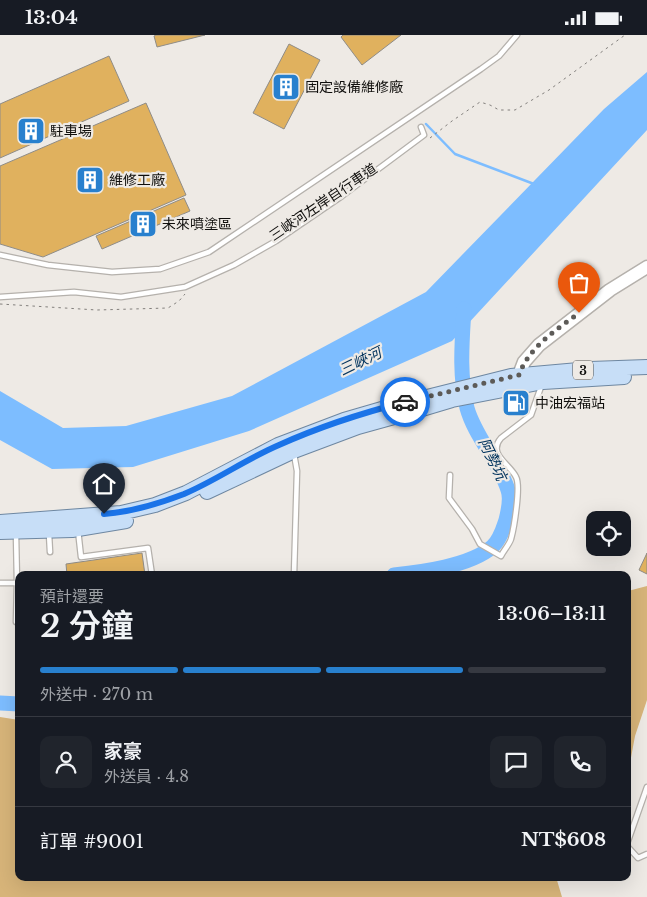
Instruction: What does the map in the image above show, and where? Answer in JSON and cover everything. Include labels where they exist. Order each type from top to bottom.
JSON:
[{"type":"main road","name":"3","points":[[0,532],[16,527],[121,513],[155,505],[292,446],[358,427],[451,395],[590,369],[647,367]]},
{"type":"main road","name":"3","points":[[521,381],[543,382],[647,375]]},
{"type":"main road","name":"3","points":[[0,522],[16,527],[49,530],[78,529],[130,520],[187,503],[292,446]]},
{"type":"street","points":[[521,381],[524,362],[539,345],[610,290],[647,267]]},
{"type":"lane","points":[[0,255],[48,265],[112,272],[160,269],[209,252],[481,69],[499,55],[517,35]]},
{"type":"lane","points":[[0,297],[74,292],[121,297],[185,287],[234,265],[283,236],[342,196],[424,135],[421,127]]},
{"type":"lane","points":[[450,475],[448,498],[472,529],[480,545],[501,556],[510,540],[519,492],[517,477],[499,456],[496,448],[497,443],[531,415],[543,382]]},
{"type":"lane","points":[[292,446],[296,471],[294,571]]},
{"type":"lane","points":[[16,527],[17,571]]},
{"type":"lane","points":[[78,529],[81,557],[148,548],[151,571]]},
{"type":"lane","points":[[49,530],[50,552]]},
{"type":"lane","points":[[0,583],[15,583]]},
{"type":"lane","points":[[631,832],[647,787]]},
{"type":"lane","points":[[631,850],[638,858],[647,854]]},
{"type":"path","points":[[425,141],[480,102],[490,105],[499,111],[515,110],[549,90],[625,35]]},
{"type":"path","points":[[0,304],[97,310],[168,308],[179,301],[186,293]]},
{"type":"shaded area","points":[[647,586],[647,700],[635,736],[631,758],[631,590]]},
{"type":"shaded area","points":[[0,717],[15,719],[15,881],[557,881],[562,897],[0,897]]},
{"type":"water","name":"三峽河","points":[[647,72],[647,130],[452,341],[249,431],[133,467],[52,469],[0,440],[0,391],[63,428],[126,426],[232,396],[426,292],[604,109]]},
{"type":"building","points":[[205,35],[157,47],[154,36]]},
{"type":"building","points":[[343,35],[401,35],[362,65],[341,37]]},
{"type":"building","name":"固定設備維修廠","points":[[289,44],[320,60],[284,129],[253,113]]},
{"type":"building","name":"駐車場","points":[[109,56],[129,101],[0,158],[0,104]]},
{"type":"building","name":"維修工廠","points":[[146,103],[186,195],[43,257],[0,244],[0,166]]},
{"type":"building","name":"未來噴塗區","points":[[184,198],[190,211],[102,249],[96,236]]},
{"type":"building","points":[[142,553],[144,571],[67,571],[66,564]]},
{"type":"building","points":[[647,553],[647,574],[639,570]]},
{"type":"waterway","points":[[426,124],[455,154],[534,184]]},
{"type":"waterway","name":"阿勢坑","points":[[423,571],[445,567],[483,554],[492,547],[501,534],[508,509],[509,493],[504,479],[471,419],[464,396],[462,359],[464,309]]},
{"type":"waterway","name":"阿勢坑","points":[[0,703],[15,704]]},
{"type":"way so far","points":[[405,402],[519,375],[524,362],[539,345],[579,313]]},
{"type":"place","name":"固定設備維修廠","points":[[286,87]]},
{"type":"place","name":"駐車場","points":[[31,131]]},
{"type":"place","name":"維修工廠","points":[[90,180]]},
{"type":"place","name":"未來噴塗區","points":[[143,224]]},
{"type":"place","name":"中油宏福站","points":[[516,403]]},
{"type":"route","points":[[104,514],[121,513],[155,505],[186,493],[278,445],[307,433],[405,402]]}]
